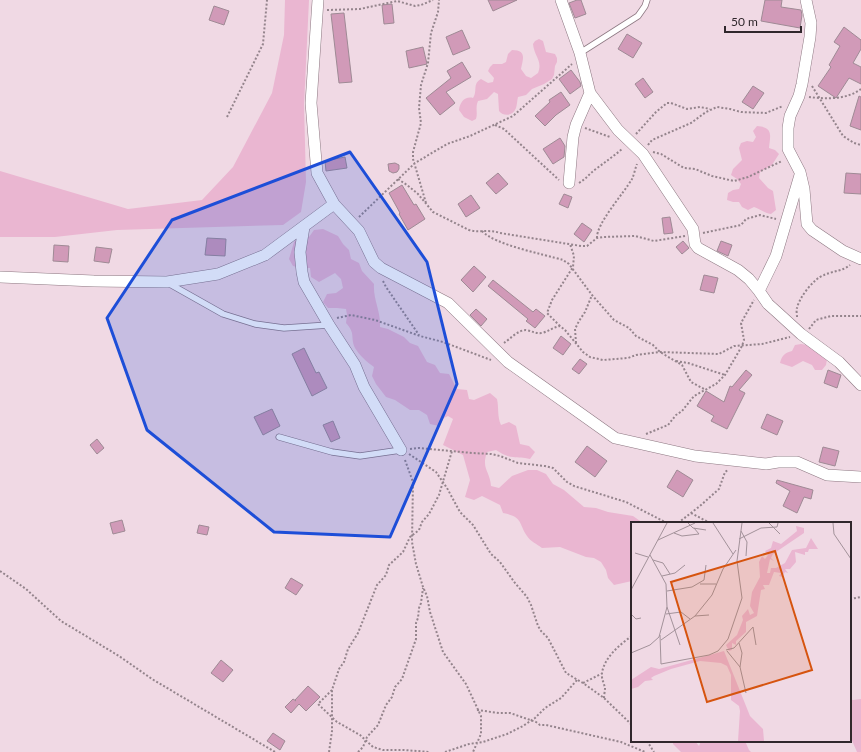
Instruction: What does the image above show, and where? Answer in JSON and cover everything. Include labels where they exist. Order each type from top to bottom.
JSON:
[{"type":"street","points":[[562,0],[580,53],[590,93],[618,130],[644,152],[693,229],[695,244],[698,248],[738,270],[749,279],[768,304],[802,335],[839,362],[861,385]]},
{"type":"street","points":[[806,0],[811,23],[804,73],[799,96],[790,116],[788,128],[788,149],[800,172],[804,189],[807,224],[812,230],[843,251],[859,259]]},
{"type":"street","points":[[317,5],[311,103],[317,173],[334,204],[358,231],[374,262],[381,268],[448,303],[508,362],[615,438],[695,456],[766,464],[778,462],[798,462],[827,475],[861,477]]},
{"type":"street","points":[[569,183],[573,137],[576,125],[590,93]]},
{"type":"street","points":[[759,291],[776,256],[800,172]]},
{"type":"street","points":[[0,276],[94,281],[167,282],[218,274],[265,255],[334,204]]},
{"type":"street","points":[[304,227],[300,252],[304,282],[329,326],[340,340],[355,365],[364,387],[401,450]]},
{"type":"lane","points":[[580,53],[638,16],[646,6],[647,0]]},
{"type":"lane","points":[[167,282],[223,314],[255,324],[284,328],[329,326]]},
{"type":"lane","points":[[279,437],[332,452],[360,456],[401,450]]},
{"type":"path","points":[[227,117],[263,44],[267,0]]},
{"type":"path","points":[[317,5],[360,9],[397,1],[415,6],[433,0]]},
{"type":"path","points":[[428,208],[413,159],[413,152],[422,123],[419,108],[421,85],[428,63],[431,33],[438,12],[439,0]]},
{"type":"path","points":[[352,224],[415,163],[447,144],[470,136],[513,116],[570,67],[580,53]]},
{"type":"path","points":[[804,73],[842,136],[861,145]]},
{"type":"path","points":[[799,96],[836,99],[851,95],[861,89]]},
{"type":"path","points":[[597,238],[598,232],[612,207],[632,179],[638,163],[652,140],[691,123],[711,109],[717,108],[741,112],[766,113],[784,106]]},
{"type":"path","points":[[494,124],[504,129],[561,182],[565,184],[569,183]]},
{"type":"path","points":[[576,125],[580,125],[610,138],[614,137]]},
{"type":"path","points":[[644,152],[662,154],[684,168],[694,169],[712,176],[734,181],[748,177],[792,156]]},
{"type":"path","points":[[398,179],[418,194],[428,208],[433,212],[469,230],[494,230],[581,246],[587,246],[597,238],[603,237],[629,235],[654,241],[695,235],[741,225],[746,220],[760,214],[773,218],[787,218]]},
{"type":"path","points":[[482,231],[486,236],[497,241],[563,260],[568,264],[614,320],[629,328],[636,336],[653,345],[660,352],[682,365],[691,382],[704,389]]},
{"type":"path","points":[[570,244],[574,256],[572,269],[566,276],[552,300],[547,313],[565,330],[582,352],[590,357],[603,360],[628,358],[636,355],[660,352],[719,354],[734,346],[762,344],[802,335],[816,320],[819,319],[834,315],[861,316]]},
{"type":"path","points":[[802,335],[796,308],[810,285],[816,279],[848,267],[859,259]]},
{"type":"path","points":[[374,262],[386,287],[420,336]]},
{"type":"path","points":[[644,434],[668,424],[676,415],[682,412],[694,396],[704,389],[716,384],[725,375],[744,340],[741,326],[742,320],[759,291]]},
{"type":"path","points":[[576,344],[575,329],[585,312],[592,295]]},
{"type":"path","points":[[329,326],[338,317],[351,315],[375,320],[420,336],[443,342],[491,360],[508,362]]},
{"type":"path","points":[[495,350],[520,332],[526,330],[538,333],[560,326]]},
{"type":"path","points":[[676,361],[688,363],[725,375]]},
{"type":"path","points":[[401,450],[419,448],[491,454],[500,456],[518,464],[553,468],[567,482],[574,486],[626,502],[665,522]]},
{"type":"path","points":[[401,450],[436,472],[444,483],[460,512],[473,525],[491,554],[500,562],[527,597],[538,626],[548,638],[566,673],[604,698],[631,724]]},
{"type":"path","points":[[401,450],[413,482],[412,542],[416,564],[427,596],[430,612],[443,652],[466,684],[481,716],[482,726],[479,741],[473,752]]},
{"type":"path","points":[[329,752],[332,731],[332,690],[348,649],[358,633],[377,585],[386,575],[390,565],[403,552],[412,536],[419,530],[422,522],[429,514],[439,495],[444,483],[452,451]]},
{"type":"path","points":[[679,522],[719,489],[725,472],[736,467],[740,462]]},
{"type":"path","points":[[691,513],[708,522]]},
{"type":"path","points":[[0,571],[26,589],[60,621],[275,752]]},
{"type":"path","points":[[358,752],[363,747],[367,737],[378,725],[386,705],[392,697],[395,687],[402,679],[416,639],[416,623],[423,587]]},
{"type":"path","points":[[851,599],[861,597]]},
{"type":"path","points":[[604,698],[605,688],[601,674],[606,662],[613,652],[631,637]]},
{"type":"path","points":[[583,683],[601,674]]},
{"type":"path","points":[[445,752],[479,741],[483,742],[508,734],[532,721],[545,708],[561,698],[577,680]]},
{"type":"path","points":[[332,690],[318,704],[332,718],[341,725],[352,730],[373,747],[383,750],[430,752]]},
{"type":"path","points":[[477,710],[510,713],[540,725],[546,725],[621,742],[645,752]]},
{"type":"path","points":[[647,742],[654,752]]},
{"type":"highlighted area","points":[[350,152],[427,262],[457,384],[390,537],[274,532],[147,430],[107,318],[172,220]]},
{"type":"shaded area","points":[[285,0],[309,0],[304,105],[306,182],[301,212],[283,225],[117,230],[55,237],[0,237],[0,171],[128,209],[202,200],[233,167],[272,93],[284,35]]},
{"type":"shaded area","points":[[539,39],[543,41],[546,52],[555,54],[557,58],[552,79],[532,89],[526,95],[518,97],[515,111],[511,114],[506,115],[499,111],[498,94],[494,92],[487,99],[478,101],[476,119],[472,121],[464,117],[459,110],[460,104],[465,99],[473,98],[476,85],[481,79],[488,83],[493,82],[494,78],[488,71],[490,67],[493,64],[502,64],[506,62],[508,54],[512,50],[517,50],[522,53],[523,59],[521,69],[526,76],[531,78],[538,73],[539,62],[533,44]]},
{"type":"shaded area","points":[[757,126],[769,130],[769,148],[775,150],[779,154],[772,165],[760,172],[759,178],[768,188],[773,191],[776,210],[771,214],[754,207],[748,210],[742,207],[739,202],[727,200],[728,193],[739,189],[741,184],[731,175],[733,169],[742,160],[739,148],[741,143],[747,141],[753,142],[756,137],[753,131]]},
{"type":"shaded area","points":[[323,229],[338,236],[349,250],[351,259],[359,263],[362,271],[374,284],[380,327],[388,329],[404,337],[410,343],[418,346],[427,362],[435,365],[440,373],[449,374],[457,389],[467,390],[469,399],[474,400],[490,393],[497,399],[501,425],[509,422],[516,426],[520,444],[529,446],[535,452],[530,459],[504,455],[496,450],[487,452],[485,466],[491,486],[499,488],[512,476],[528,470],[537,470],[546,474],[553,484],[564,490],[584,507],[633,516],[642,522],[631,522],[631,581],[614,585],[608,578],[606,570],[601,562],[594,558],[586,557],[560,547],[542,548],[528,538],[517,518],[503,513],[500,505],[482,496],[474,500],[465,497],[470,480],[463,455],[443,445],[453,419],[448,416],[444,418],[439,426],[430,424],[427,415],[419,410],[410,410],[395,400],[386,397],[372,376],[374,367],[363,358],[355,348],[351,330],[346,323],[346,309],[328,308],[323,302],[327,294],[336,293],[343,288],[341,279],[335,273],[319,282],[311,277],[310,268],[293,266],[289,259],[294,242],[300,236],[309,237],[314,230]]},
{"type":"shaded area","points":[[795,345],[807,345],[827,359],[826,365],[822,370],[815,370],[812,365],[803,361],[792,367],[780,363],[784,355],[792,351]]},
{"type":"shaded area","points":[[851,699],[861,699],[861,752],[857,752],[851,738]]},
{"type":"shaded area","points":[[673,742],[696,742],[699,746],[701,742],[745,742],[751,752],[681,752],[673,744]]},
{"type":"building","points":[[488,0],[517,0],[493,11]]},
{"type":"building","points":[[581,0],[586,14],[575,18],[569,3]]},
{"type":"building","points":[[765,0],[782,0],[781,7],[801,10],[802,15],[800,28],[761,21]]},
{"type":"building","points":[[392,4],[394,23],[384,24],[382,5]]},
{"type":"building","points":[[214,6],[229,11],[224,25],[209,20]]},
{"type":"building","points":[[344,13],[352,82],[339,83],[331,14]]},
{"type":"building","points":[[844,27],[861,40],[861,49],[853,63],[861,67],[861,84],[849,78],[836,98],[818,86],[831,67],[829,65],[840,46],[834,42]]},
{"type":"building","points":[[462,30],[470,48],[453,55],[446,37]]},
{"type":"building","points":[[627,34],[642,43],[633,58],[618,49]]},
{"type":"building","points":[[423,47],[427,64],[409,68],[406,51]]},
{"type":"building","points":[[462,62],[471,77],[446,92],[455,103],[440,115],[426,98],[451,78],[447,71]]},
{"type":"building","points":[[571,70],[580,82],[581,86],[570,94],[559,79]]},
{"type":"building","points":[[643,78],[653,92],[645,98],[635,84]]},
{"type":"building","points":[[753,86],[764,93],[753,109],[742,102]]},
{"type":"building","points":[[561,92],[570,105],[556,115],[545,126],[535,116],[550,102],[549,100]]},
{"type":"building","points":[[859,96],[861,97],[861,130],[850,126]]},
{"type":"building","points":[[560,138],[565,146],[564,157],[553,164],[543,149]]},
{"type":"building","points":[[345,157],[347,168],[326,171],[325,161]]},
{"type":"building","points":[[395,163],[399,165],[399,169],[397,172],[393,173],[389,171],[388,164]]},
{"type":"building","points":[[498,173],[508,184],[496,194],[486,183]]},
{"type":"building","points":[[846,173],[861,174],[861,194],[844,193]]},
{"type":"building","points":[[402,185],[414,205],[416,204],[425,219],[408,230],[389,193]]},
{"type":"building","points":[[564,194],[572,197],[568,208],[559,204]]},
{"type":"building","points":[[471,195],[480,208],[466,217],[458,204]]},
{"type":"building","points":[[670,217],[673,233],[664,234],[662,218]]},
{"type":"building","points":[[582,223],[592,230],[584,242],[574,234]]},
{"type":"building","points":[[207,238],[226,239],[225,256],[205,255]]},
{"type":"building","points":[[683,241],[689,248],[682,254],[676,247]]},
{"type":"building","points":[[721,241],[732,245],[728,256],[717,251]]},
{"type":"building","points":[[54,245],[69,246],[68,262],[53,261]]},
{"type":"building","points":[[96,247],[112,249],[109,263],[94,261]]},
{"type":"building","points":[[474,266],[486,277],[473,292],[461,280]]},
{"type":"building","points":[[704,275],[718,278],[714,293],[700,290]]},
{"type":"building","points":[[493,280],[533,312],[536,309],[545,316],[535,328],[526,321],[528,319],[488,286]]},
{"type":"building","points":[[476,309],[487,319],[481,326],[470,315]]},
{"type":"building","points":[[561,336],[571,344],[563,355],[553,348]]},
{"type":"building","points":[[304,348],[316,373],[319,372],[327,388],[312,396],[292,354]]},
{"type":"building","points":[[580,359],[587,364],[579,374],[572,369]]},
{"type":"building","points":[[746,370],[752,375],[739,390],[745,393],[727,429],[711,421],[714,416],[697,406],[706,391],[724,402],[730,386],[732,387]]},
{"type":"building","points":[[828,370],[841,375],[837,388],[824,383]]},
{"type":"building","points":[[272,409],[280,426],[263,435],[254,417]]},
{"type":"building","points":[[767,414],[783,421],[777,435],[761,428]]},
{"type":"building","points":[[333,421],[340,438],[331,442],[323,425]]},
{"type":"building","points":[[97,439],[104,448],[97,454],[90,445]]},
{"type":"building","points":[[587,446],[607,461],[595,477],[575,462]]},
{"type":"building","points":[[823,447],[839,451],[835,466],[819,462]]},
{"type":"building","points":[[677,470],[693,480],[683,497],[667,487]]},
{"type":"building","points":[[777,480],[813,490],[811,499],[804,497],[797,513],[783,506],[790,491],[776,483]]},
{"type":"building","points":[[122,520],[125,531],[113,534],[110,523]]},
{"type":"building","points":[[199,525],[209,527],[207,535],[197,533]]},
{"type":"building","points":[[291,578],[303,585],[296,595],[285,588]]},
{"type":"building","points":[[221,660],[233,670],[223,682],[211,673]]},
{"type":"building","points":[[308,686],[320,697],[306,711],[299,704],[291,713],[285,707],[293,699],[296,701],[295,700]]},
{"type":"building","points":[[273,733],[285,741],[280,750],[267,741]]}]
